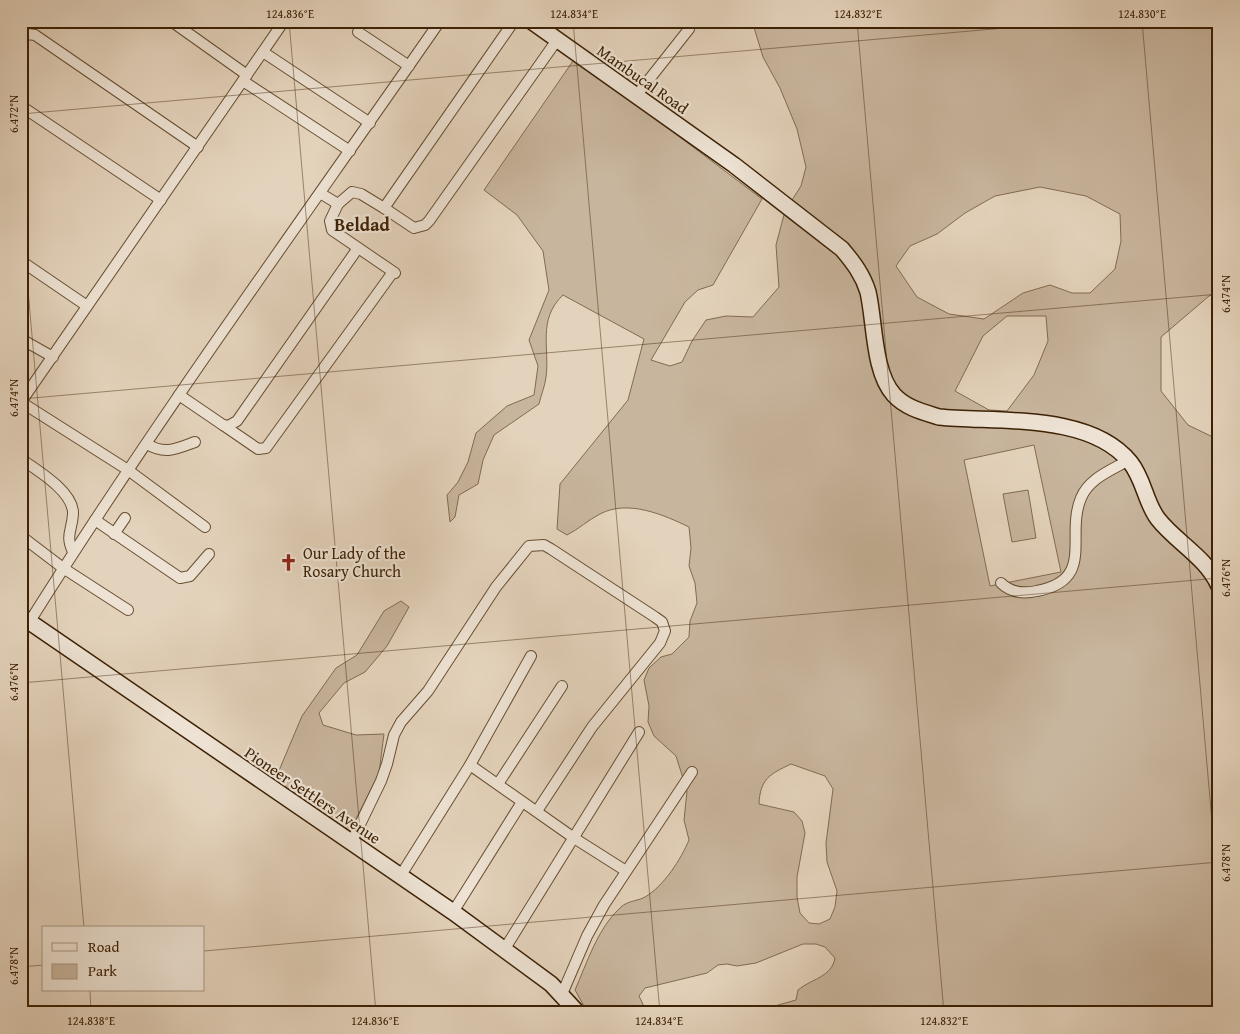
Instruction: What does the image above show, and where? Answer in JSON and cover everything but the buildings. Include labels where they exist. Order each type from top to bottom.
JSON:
[{"type":"main road","name":"Mambucal Road","points":[[531,21],[734,165],[827,236],[854,262],[867,290],[885,380],[894,394],[905,404],[922,412],[939,416],[1070,428],[1108,445],[1129,460]]},
{"type":"main road","points":[[1129,460],[1144,486],[1157,517],[1202,560],[1219,586]]},
{"type":"main road","name":"Pioneer Settlers Avenue","points":[[25,619],[221,754],[352,841],[453,912],[562,994],[578,1013]]},
{"type":"street","points":[[172,21],[245,78],[350,150]]},
{"type":"street","points":[[205,527],[128,470],[21,402],[25,388],[53,357],[284,21]]},
{"type":"street","points":[[25,619],[63,568],[179,395],[440,21]]},
{"type":"street","points":[[384,208],[514,21]]},
{"type":"street","points":[[636,96],[689,30]]},
{"type":"street","points":[[358,32],[409,66]]},
{"type":"street","points":[[21,40],[28,34],[35,35],[198,146]]},
{"type":"street","points":[[179,395],[258,449],[266,448],[394,272],[332,230],[330,221],[338,204],[352,192],[362,194],[414,228],[425,225],[557,40]]},
{"type":"street","points":[[262,52],[370,123]]},
{"type":"street","points":[[21,106],[161,200]]},
{"type":"street","points":[[320,194],[338,204]]},
{"type":"street","points":[[223,425],[228,426],[237,421],[358,248]]},
{"type":"street","points":[[21,261],[87,306]]},
{"type":"street","points":[[21,339],[53,357]]},
{"type":"street","points":[[147,444],[154,449],[168,452],[195,442]]},
{"type":"street","points":[[21,459],[60,489],[68,499],[73,514],[68,542],[73,552]]},
{"type":"street","points":[[1001,583],[1016,592],[1026,593],[1049,588],[1069,574],[1075,562],[1077,512],[1081,497],[1090,484],[1101,475],[1129,460]]},
{"type":"street","points":[[114,534],[125,518]]},
{"type":"street","points":[[95,520],[180,578],[190,576],[209,554]]},
{"type":"street","points":[[21,536],[63,568],[128,610]]},
{"type":"street","points":[[352,841],[381,781],[394,735],[401,722],[439,676],[496,587],[529,546],[537,545],[551,549],[655,617],[662,622],[665,631],[660,643],[592,727],[537,811]]},
{"type":"street","points":[[401,875],[470,765],[531,656]]},
{"type":"street","points":[[498,784],[562,686]]},
{"type":"street","points":[[504,950],[639,732]]},
{"type":"street","points":[[470,765],[574,838],[626,871]]},
{"type":"street","points":[[562,994],[587,936],[626,871],[692,772]]},
{"type":"street","points":[[453,912],[522,802]]},
{"type":"green space","points":[[752,21],[1219,21],[1219,292],[1209,296],[1161,337],[1161,391],[1188,425],[1219,440],[1219,640],[1214,682],[1219,698],[1219,1013],[750,1013],[796,1000],[798,990],[830,969],[835,958],[825,947],[816,944],[803,944],[756,963],[737,966],[718,965],[707,973],[645,988],[639,996],[647,1013],[588,1013],[575,990],[594,946],[613,915],[623,905],[645,897],[659,886],[677,863],[689,840],[684,820],[687,791],[676,756],[654,736],[648,722],[649,706],[644,680],[649,668],[661,657],[672,654],[689,637],[690,621],[697,603],[695,583],[689,566],[691,548],[689,527],[646,510],[622,508],[600,514],[567,535],[557,529],[560,484],[628,400],[644,339],[563,295],[550,314],[547,324],[546,377],[539,404],[494,435],[483,460],[478,484],[459,495],[455,517],[450,522],[447,495],[458,482],[468,462],[476,433],[507,406],[534,395],[538,366],[529,340],[549,290],[543,251],[517,215],[484,190],[575,58],[762,199],[713,285],[698,290],[685,302],[651,360],[670,366],[682,362],[692,341],[706,320],[726,316],[753,317],[779,287],[776,245],[785,211],[801,186],[806,167],[797,129],[780,88],[763,57]],"holes":[[[1040,187],[1086,196],[1120,214],[1121,241],[1115,269],[1090,293],[1072,293],[1050,285],[1023,293],[984,319],[949,314],[917,297],[896,266],[910,246],[937,234],[965,213],[995,196]],[[1007,316],[1046,316],[1048,341],[1034,375],[1007,411],[989,410],[955,391],[983,336]],[[1034,445],[1061,572],[990,586],[964,460]],[[791,764],[825,776],[833,789],[826,843],[827,862],[837,891],[835,907],[830,919],[819,924],[809,923],[800,913],[797,897],[797,877],[805,833],[802,821],[794,812],[759,804],[761,789],[764,783],[772,774]]]},
{"type":"green space","points":[[1028,490],[1036,538],[1012,542],[1003,494]]},
{"type":"green space","points":[[401,601],[409,607],[387,646],[365,672],[344,683],[319,713],[323,725],[356,735],[384,734],[379,773],[350,831],[275,780],[302,716],[336,668],[357,655],[384,611]]},
{"type":"place","name":"Our Lady of the Rosary Church","points":[[289,562]]},
{"type":"district","name":"Beldad","points":[[362,224]]}]
